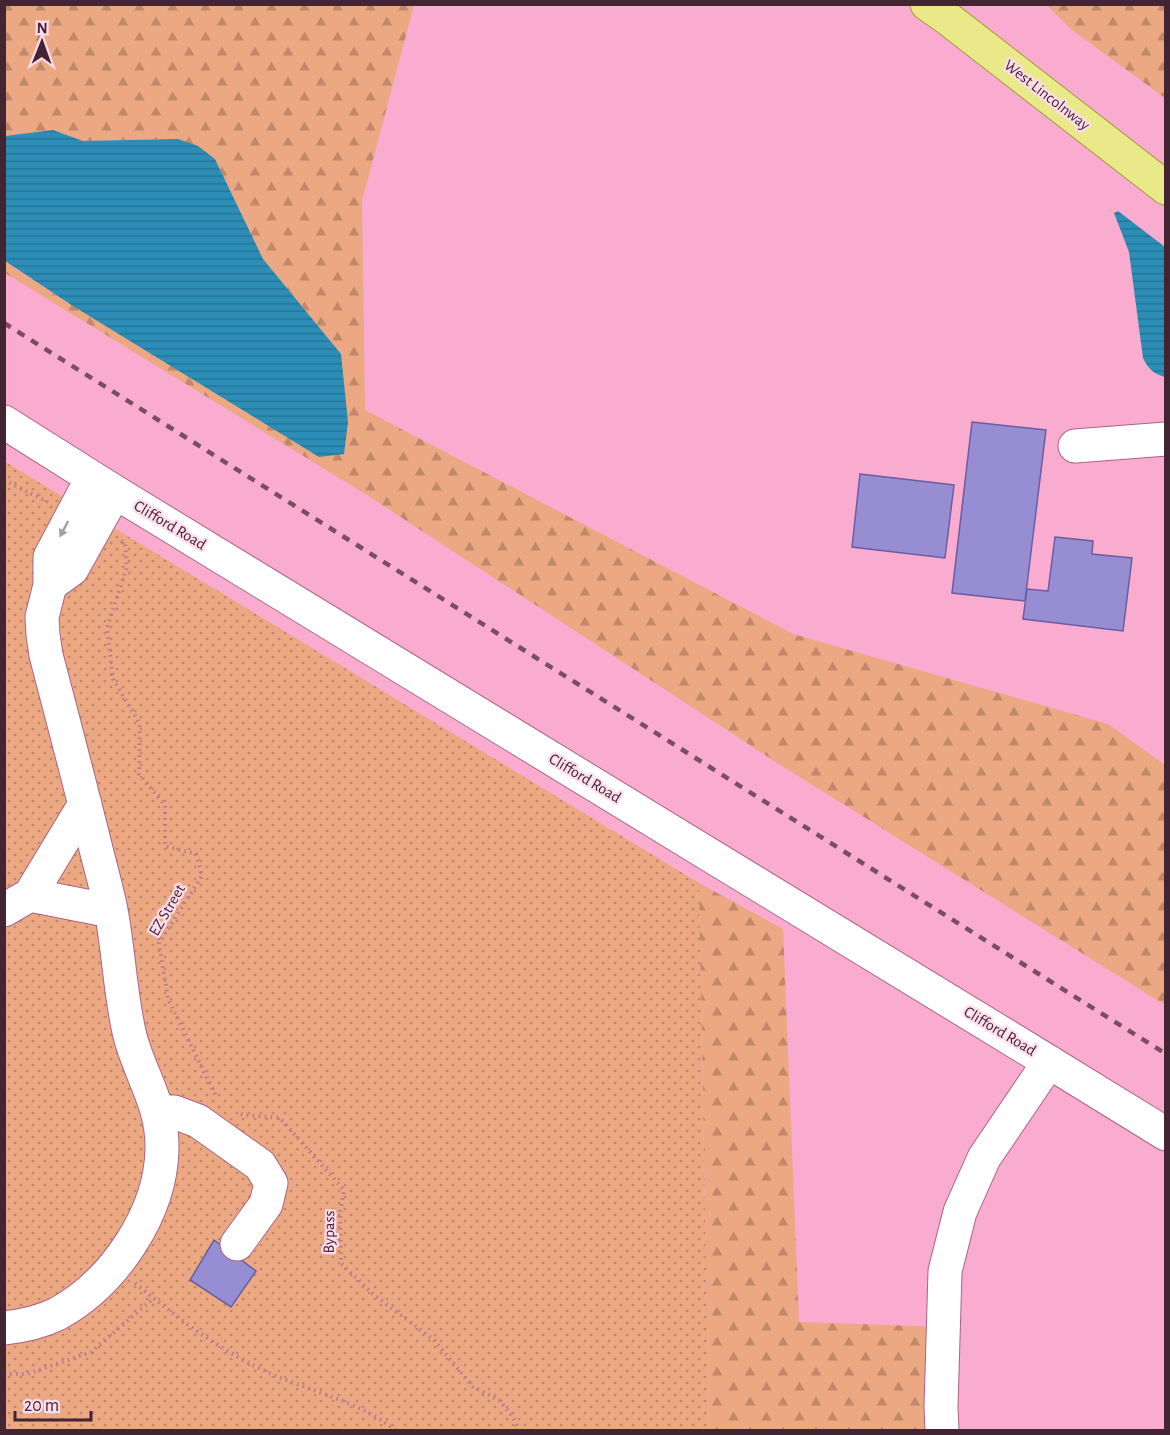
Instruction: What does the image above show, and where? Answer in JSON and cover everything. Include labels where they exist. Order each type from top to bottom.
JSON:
[{"type":"main road","name":"West Lincolnway","points":[[927,4],[1166,188]]},
{"type":"street","name":"Clifford Road","points":[[4,422],[103,485],[1166,1134]]},
{"type":"street","points":[[1075,446],[1166,439]]},
{"type":"street","points":[[4,1328],[39,1321],[55,1314],[92,1289],[134,1238],[154,1195],[160,1172],[162,1147],[158,1112],[131,1038],[124,1008],[111,911],[43,635],[42,617],[50,585],[50,556],[84,520],[103,485]]},
{"type":"street","points":[[85,804],[17,902],[111,911]]},
{"type":"street","points":[[942,1431],[945,1271],[960,1212],[984,1158],[1050,1062]]},
{"type":"street","points":[[158,1112],[174,1112],[198,1121],[260,1165],[271,1183],[266,1204],[237,1244]]},
{"type":"path","name":"EZ Street","points":[[4,480],[125,543],[127,567],[107,628],[113,680],[140,724],[139,774],[165,805],[165,846],[196,854],[202,876],[159,944],[168,999],[217,1099]]},
{"type":"path","name":"Bypass","points":[[235,1110],[244,1115],[280,1118],[345,1190],[340,1213],[341,1263],[373,1294],[434,1340],[473,1387],[499,1400],[513,1417],[519,1431]]},
{"type":"path","points":[[113,1266],[204,1337],[233,1355],[267,1372],[367,1412],[395,1431]]},
{"type":"path","points":[[4,1374],[27,1374],[91,1352],[154,1298]]},
{"type":"green space","points":[[5,5],[414,5],[362,201],[365,410],[793,634],[1108,724],[1165,765],[1165,1005],[779,764],[370,497],[5,273],[4,261],[73,306],[341,354],[263,259],[215,159],[178,139],[83,141],[53,130],[5,136]]},
{"type":"green space","points":[[1047,5],[1165,5],[1165,98],[1072,30]]},
{"type":"green space","points":[[4,461],[699,883],[709,1430],[5,1430]]},
{"type":"green space","points":[[699,883],[783,929],[799,1322],[944,1327],[942,1430],[709,1430]]},
{"type":"water","points":[[53,130],[83,141],[178,139],[198,146],[215,159],[263,259],[341,354],[348,422],[344,454],[319,457],[73,306],[5,261],[5,136]]},
{"type":"water","points":[[1118,211],[1165,247],[1165,377],[1152,371],[1143,358],[1129,252],[1114,213]]},
{"type":"building","points":[[972,422],[1046,430],[1025,601],[952,593]]},
{"type":"building","points":[[860,474],[954,485],[945,558],[852,547]]},
{"type":"building","points":[[1055,537],[1093,541],[1092,554],[1132,558],[1123,631],[1023,619],[1027,589],[1048,591]]},
{"type":"building","points":[[214,1240],[256,1271],[231,1307],[190,1280]]},
{"type":"railway","points":[[4,323],[1166,1054]]}]
